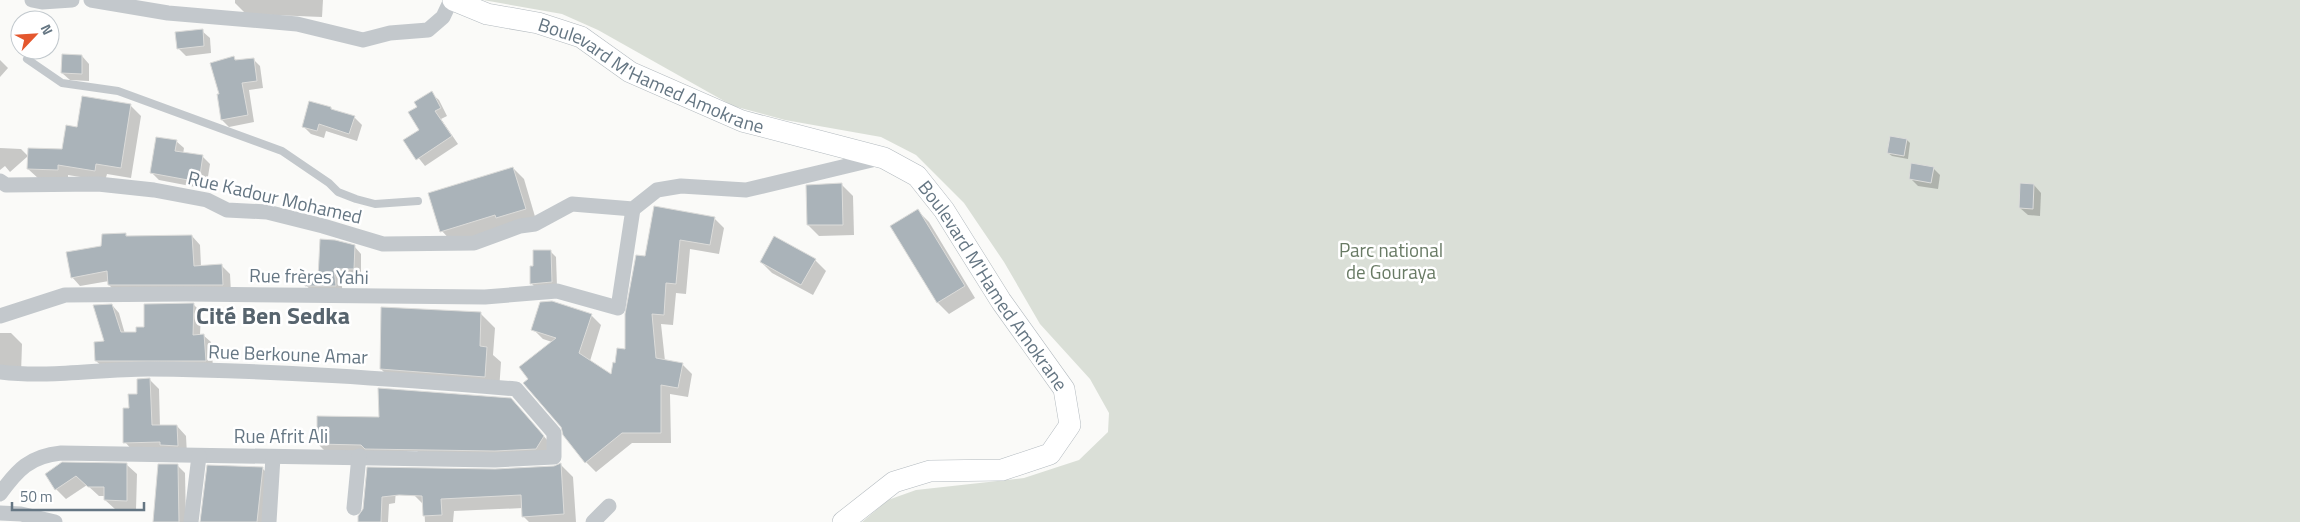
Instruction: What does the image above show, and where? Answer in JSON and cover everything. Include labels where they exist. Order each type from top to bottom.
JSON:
[{"type":"main road","name":"Boulevard M'Hamed Amokrane","points":[[452,0],[487,14],[538,23],[581,37],[630,72],[742,121],[884,158],[917,176],[944,210],[1001,301],[1064,389],[1070,425],[1050,454],[1002,470],[930,471],[894,482],[843,522]]},
{"type":"street","points":[[32,0],[42,2],[72,0]]},
{"type":"street","points":[[92,0],[168,13],[297,24],[363,40],[390,33],[428,30],[443,17],[452,0]]},
{"type":"street","points":[[632,209],[657,190],[681,186],[746,190],[884,158]]},
{"type":"street","name":"Rue Kadour Mohamed","points":[[0,181],[6,185],[98,184],[154,190],[207,200],[227,210],[267,212],[383,244],[474,243],[520,226],[535,224],[572,204],[632,209]]},
{"type":"street","name":"Rue frères Yahi","points":[[0,316],[65,296],[186,294],[485,297],[557,292],[618,308],[632,209]]},
{"type":"street","name":"Rue Berkoune Amar","points":[[0,372],[30,376],[146,369],[328,374],[516,389],[554,433]]},
{"type":"street","name":"Rue Afrit Ali","points":[[0,494],[23,466],[44,455],[359,456],[496,460],[554,457],[554,433]]},
{"type":"street","points":[[191,522],[199,456]]},
{"type":"street","points":[[354,508],[359,456]]},
{"type":"street","points":[[269,522],[274,457]]},
{"type":"street","points":[[593,522],[609,506]]},
{"type":"street","points":[[0,513],[21,514],[55,522]]},
{"type":"lane","points":[[29,60],[62,83],[118,91],[282,151],[329,182],[338,192],[356,199],[375,204],[418,201]]},
{"type":"green space","name":"Parc national de Gouraya","points":[[483,0],[2300,0],[2300,522],[862,522],[888,500],[916,490],[1024,478],[1079,460],[1108,432],[1109,413],[1090,379],[1040,324],[1004,262],[964,203],[916,155],[881,137],[785,120],[733,106],[598,30],[562,14]]},
{"type":"building","points":[[203,29],[204,46],[177,49],[175,32]]},
{"type":"building","points":[[62,54],[82,55],[82,74],[61,73]]},
{"type":"building","points":[[234,56],[235,60],[254,58],[257,81],[242,83],[248,115],[221,120],[217,94],[219,94],[210,63]]},
{"type":"building","points":[[432,91],[441,108],[435,111],[452,136],[416,160],[403,140],[419,130],[408,112],[417,107],[414,102]]},
{"type":"building","points":[[82,96],[131,104],[121,168],[96,164],[95,171],[58,165],[58,170],[27,169],[28,148],[62,149],[66,125],[77,127]]},
{"type":"building","points":[[309,101],[355,116],[349,134],[319,124],[317,131],[302,127]]},
{"type":"building","points":[[1890,136],[1907,139],[1904,156],[1887,153]]},
{"type":"building","points":[[156,137],[177,140],[175,151],[203,155],[199,182],[150,173]]},
{"type":"building","points":[[1911,163],[1934,167],[1931,183],[1909,179]]},
{"type":"building","points":[[513,167],[526,209],[496,218],[495,215],[440,232],[428,193]]},
{"type":"building","points":[[842,183],[843,225],[807,225],[806,185]]},
{"type":"building","points":[[2020,183],[2034,184],[2033,209],[2019,208]]},
{"type":"building","points":[[654,206],[715,217],[710,245],[680,240],[676,284],[666,283],[664,315],[652,314],[656,358],[683,363],[678,388],[661,385],[661,433],[622,433],[585,463],[563,435],[561,427],[523,383],[528,379],[519,367],[556,338],[531,330],[540,302],[552,301],[592,314],[579,353],[611,374],[617,348],[625,349],[625,314],[636,255],[645,256]]},
{"type":"building","points":[[918,209],[965,286],[937,303],[890,226]]},
{"type":"building","points":[[126,233],[126,236],[192,235],[194,266],[222,264],[223,285],[108,285],[107,271],[71,278],[66,252],[101,246],[102,234]]},
{"type":"building","points":[[774,236],[816,259],[801,285],[760,262]]},
{"type":"building","points":[[320,239],[335,240],[355,245],[354,269],[334,269],[336,286],[305,286],[304,280],[318,278]]},
{"type":"building","points":[[533,250],[551,250],[552,282],[530,284],[530,266],[533,266]]},
{"type":"building","points":[[194,303],[193,335],[204,334],[206,361],[95,361],[94,342],[104,341],[93,305],[112,304],[121,332],[136,332],[136,327],[144,327],[144,304]]},
{"type":"building","points":[[381,307],[481,312],[480,346],[487,347],[485,377],[380,369]]},
{"type":"building","points":[[150,378],[152,425],[177,425],[178,446],[160,445],[160,442],[123,443],[123,408],[129,408],[128,394],[137,394],[137,379]]},
{"type":"building","points":[[378,388],[511,398],[544,436],[536,449],[495,451],[365,449],[361,445],[317,444],[317,416],[379,417]]},
{"type":"building","points":[[62,462],[127,463],[127,501],[104,500],[104,487],[88,487],[76,476],[55,490],[45,474]]},
{"type":"building","points":[[561,463],[564,514],[522,517],[521,495],[441,499],[442,515],[423,516],[422,496],[399,495],[382,497],[381,522],[358,522],[358,516],[363,509],[367,467],[495,469],[554,466]]},
{"type":"building","points":[[158,464],[178,464],[179,522],[153,522]]},
{"type":"building","points":[[207,465],[263,467],[257,522],[200,522]]},
{"type":"district","name":"Cité Ben Sedka","points":[[273,316]]}]
